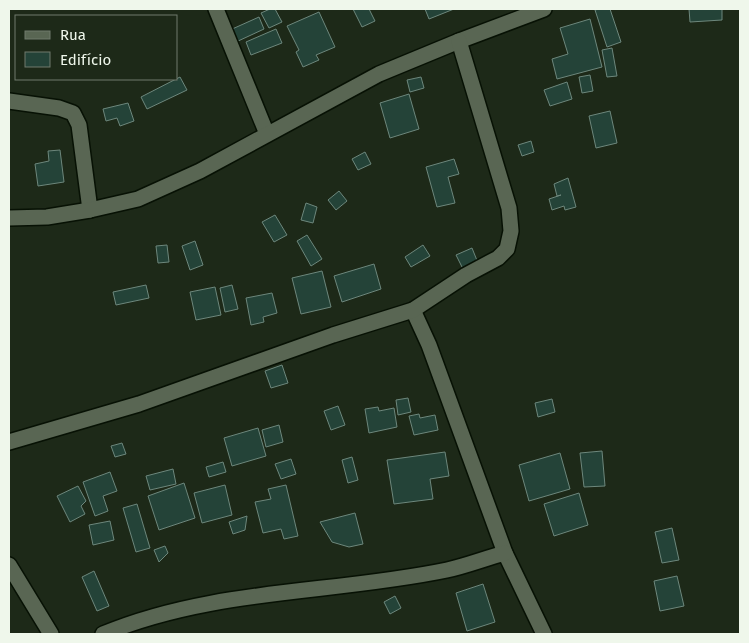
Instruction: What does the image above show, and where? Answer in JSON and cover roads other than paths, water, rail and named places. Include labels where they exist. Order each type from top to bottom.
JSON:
[{"type":"street","points":[[216,9],[267,134]]},
{"type":"street","points":[[9,218],[47,217],[138,199],[200,171],[379,74],[544,9]]},
{"type":"street","points":[[9,442],[139,404],[332,335],[413,310],[466,275],[498,258],[507,249],[510,231],[510,208],[459,41]]},
{"type":"street","points":[[9,101],[59,108],[73,113],[79,125],[90,210]]},
{"type":"street","points":[[413,310],[429,345],[505,553],[544,634]]},
{"type":"street","points":[[103,634],[197,605],[286,590],[384,580],[448,570],[505,553]]},
{"type":"street","points":[[9,565],[50,634]]}]
